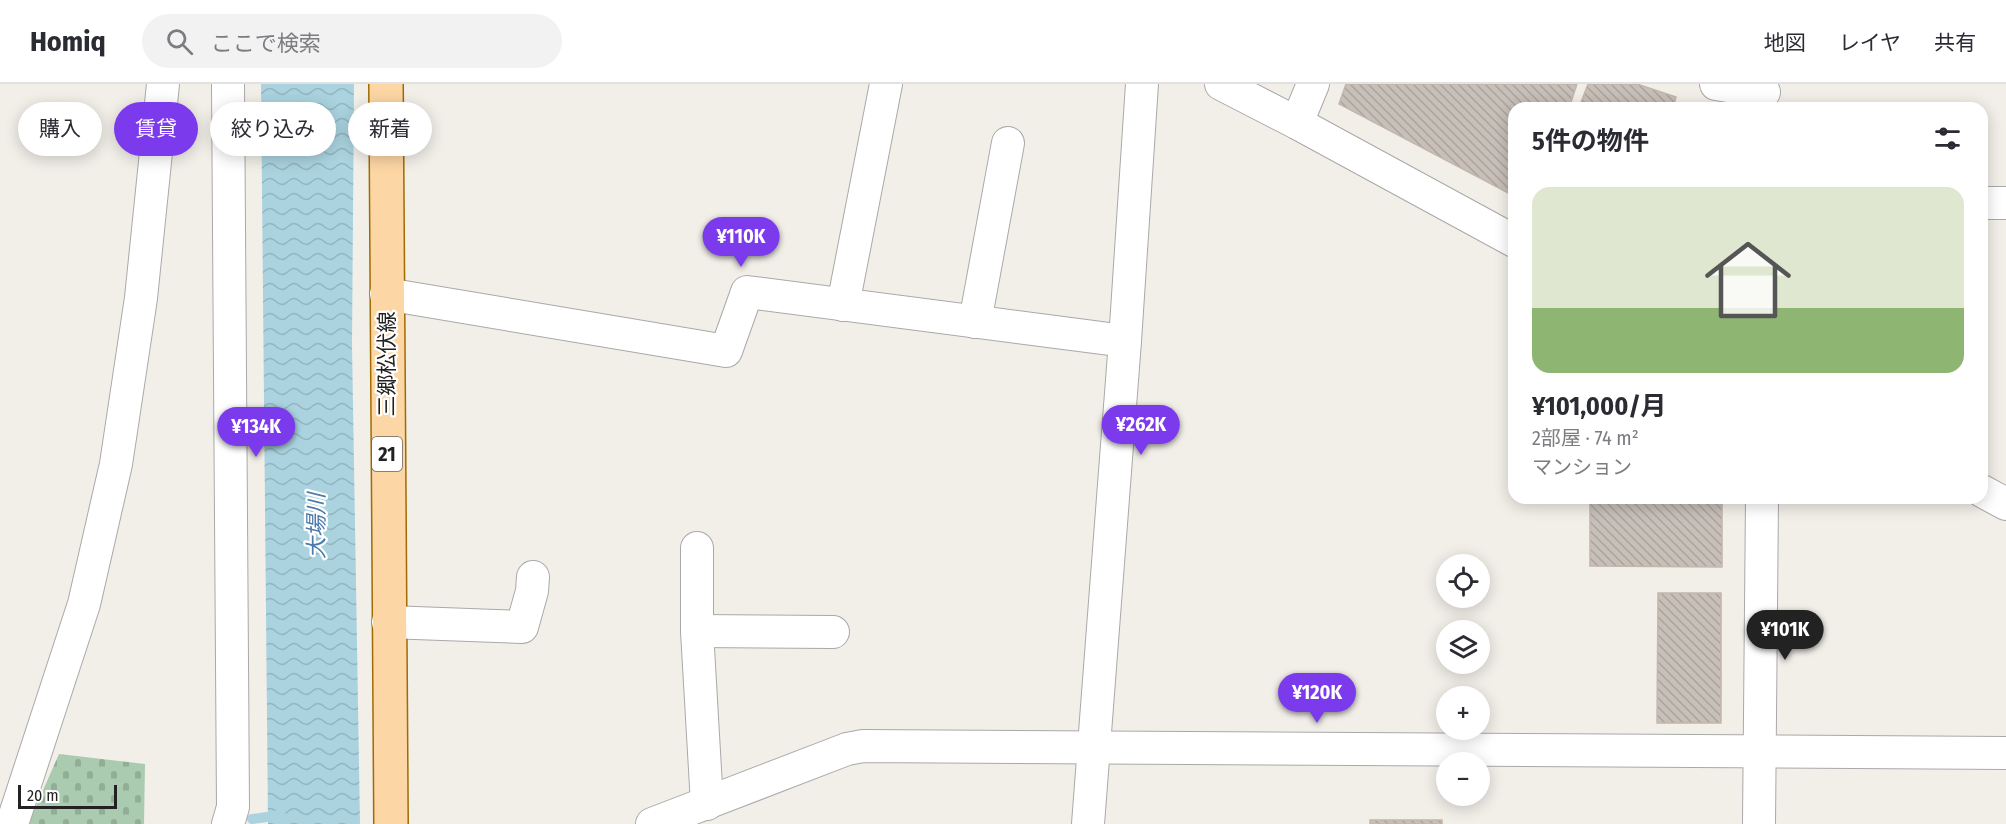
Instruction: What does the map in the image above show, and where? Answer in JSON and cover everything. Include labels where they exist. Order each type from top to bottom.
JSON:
[{"type":"main road","name":"三郷松伏線","points":[[386,84],[391,824]]},
{"type":"street","points":[[12,824],[84,604],[116,464],[141,298],[163,84]]},
{"type":"street","points":[[228,84],[233,807],[228,824]]},
{"type":"street","points":[[843,305],[886,84]]},
{"type":"street","points":[[1088,824],[1142,84]]},
{"type":"street","points":[[1221,84],[1508,238]]},
{"type":"street","points":[[1297,123],[1313,84]]},
{"type":"street","points":[[1716,84],[1764,95]]},
{"type":"street","points":[[975,322],[1008,143]]},
{"type":"street","points":[[1988,203],[2006,203]]},
{"type":"street","points":[[386,294],[726,351],[747,292],[1125,341]]},
{"type":"street","points":[[1988,494],[2006,504]]},
{"type":"street","points":[[1759,824],[1762,504]]},
{"type":"street","points":[[698,548],[697,631],[706,804]]},
{"type":"street","points":[[388,622],[522,627],[532,591],[532,577]]},
{"type":"street","points":[[697,631],[832,632]]},
{"type":"street","points":[[652,824],[847,749],[862,746],[2006,753]]},
{"type":"green space","points":[[59,754],[145,764],[144,824],[28,824]]},
{"type":"water","name":"大場川","points":[[261,84],[354,84],[354,102],[348,102],[348,156],[353,156],[352,345],[360,824],[268,824],[262,156],[336,156],[336,102],[261,102]]},
{"type":"building","points":[[1346,84],[1577,84],[1571,102],[1508,102],[1508,193],[1339,104]]},
{"type":"building","points":[[1588,84],[1637,84],[1676,97],[1675,102],[1581,102]]},
{"type":"building","points":[[1590,504],[1722,504],[1722,567],[1590,566]]},
{"type":"building","points":[[1658,593],[1721,593],[1721,723],[1657,723]]},
{"type":"building","points":[[1370,820],[1442,820],[1442,824],[1370,824]]},
{"type":"waterway","points":[[252,819],[281,815]]}]
